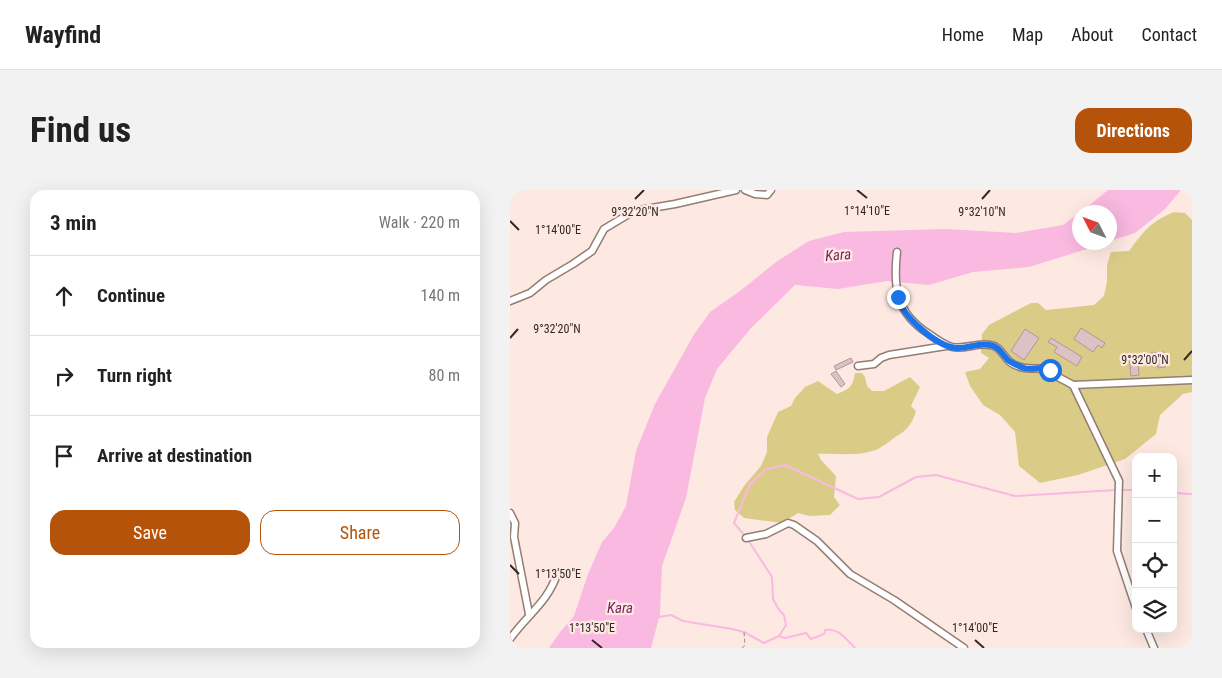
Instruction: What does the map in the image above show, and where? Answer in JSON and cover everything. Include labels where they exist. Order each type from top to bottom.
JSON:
[{"type":"street","points":[[510,301],[530,293],[546,280],[592,251],[604,229],[634,211],[676,204],[736,190]]},
{"type":"street","points":[[745,190],[754,194],[766,194],[771,190]]},
{"type":"street","points":[[897,252],[895,279],[903,311],[922,330],[946,346]]},
{"type":"street","points":[[858,366],[874,364],[881,358],[889,355],[946,346],[957,348],[979,344],[998,348],[1003,352],[1007,360],[1026,369],[1046,368],[1058,378],[1073,385],[1192,380]]},
{"type":"street","points":[[1073,385],[1119,481],[1117,551],[1132,596]]},
{"type":"street","points":[[510,513],[515,523],[514,537],[529,614]]},
{"type":"street","points":[[746,538],[766,534],[788,523],[794,525],[823,546],[850,574],[894,600],[964,648]]},
{"type":"street","points":[[510,639],[529,614],[540,605],[553,586],[558,574]]},
{"type":"street","points":[[1148,633],[1154,648]]},
{"type":"path","points":[[742,648],[745,645],[744,632]]},
{"type":"shaded area","points":[[1174,212],[1185,213],[1192,220],[1192,392],[1183,394],[1160,415],[1156,434],[1125,459],[1078,475],[1040,483],[1019,466],[1015,432],[1000,415],[983,405],[970,386],[965,372],[980,369],[989,358],[981,353],[982,334],[989,325],[1031,303],[1038,303],[1046,310],[1094,305],[1104,296],[1107,281],[1107,265],[1111,252],[1129,251],[1148,228]]},
{"type":"shaded area","points":[[855,373],[862,373],[867,386],[872,391],[884,391],[910,377],[920,387],[911,406],[916,411],[908,427],[878,449],[856,454],[818,454],[836,476],[834,497],[840,505],[830,515],[809,516],[798,513],[782,523],[744,518],[735,510],[734,502],[744,486],[761,466],[767,452],[767,437],[778,412],[791,406],[795,398],[805,387],[818,381],[837,394],[845,391],[852,384]]},
{"type":"water","points":[[1108,190],[1181,190],[1165,209],[1135,233],[1117,239],[1117,205],[1090,205]]},
{"type":"water","name":"Kara","points":[[1072,218],[1072,250],[1084,250],[1029,267],[973,272],[929,285],[887,281],[838,289],[795,285],[751,328],[717,369],[705,398],[686,498],[662,566],[660,614],[651,648],[549,648],[574,616],[588,574],[602,542],[614,528],[626,506],[636,451],[655,404],[693,336],[710,312],[776,262],[809,241],[844,232],[946,229],[1016,233],[1063,225]]},
{"type":"building","points":[[1081,328],[1105,343],[1102,348],[1098,345],[1093,352],[1074,339]]},
{"type":"building","points":[[1025,329],[1039,338],[1024,360],[1011,351]]},
{"type":"building","points":[[1051,338],[1082,357],[1077,366],[1054,352],[1057,347],[1048,342]]},
{"type":"building","points":[[1164,352],[1165,367],[1158,368],[1157,361],[1138,363],[1139,375],[1131,376],[1129,355]]},
{"type":"building","points":[[851,358],[853,362],[836,370],[834,366]]},
{"type":"building","points":[[836,371],[845,384],[841,387],[831,374]]},
{"type":"waterway","points":[[746,537],[734,523],[750,484],[765,470],[785,465],[858,499],[879,497],[916,477],[936,475],[1015,496],[1116,490]]},
{"type":"waterway","points":[[1121,490],[1132,490]]},
{"type":"waterway","points":[[1177,493],[1192,494]]},
{"type":"waterway","points":[[659,617],[671,615],[683,621],[732,629],[744,632],[764,643],[779,636],[786,625],[784,615],[773,599],[772,577],[748,540]]},
{"type":"waterway","points":[[779,636],[785,638],[806,633],[811,639],[824,634],[825,630],[830,630],[838,632],[855,648]]},
{"type":"route","points":[[898,297],[903,311],[910,319],[922,330],[946,346],[957,348],[979,344],[991,345],[1003,352],[1007,360],[1026,369],[1046,368],[1050,370]]}]
